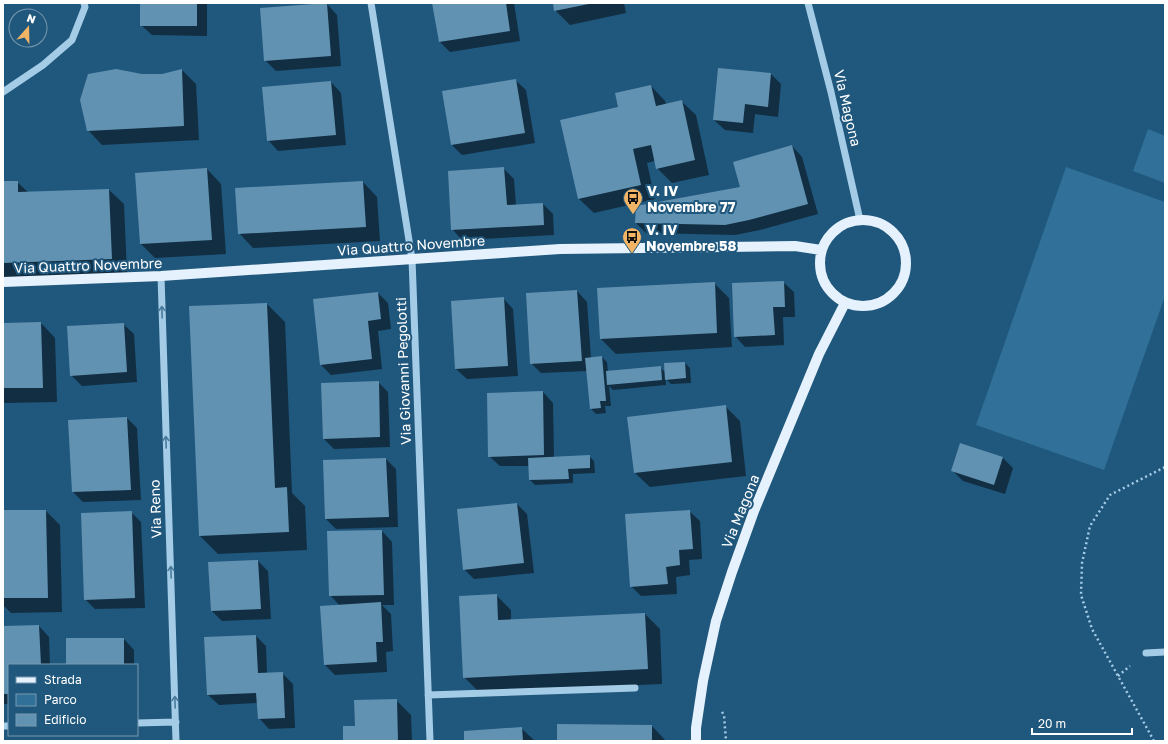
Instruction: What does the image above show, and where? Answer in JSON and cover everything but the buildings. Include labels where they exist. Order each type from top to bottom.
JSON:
[{"type":"main road","points":[[860,220],[874,221],[887,227],[898,237],[904,249],[907,264],[904,278],[897,290],[886,300],[873,305],[859,307],[845,303],[834,296],[826,286],[821,275],[819,263],[821,250],[827,239],[836,229],[847,222],[860,220]]},
{"type":"main road","name":"Via Quattro Novembre","points":[[3,282],[161,276],[560,249],[795,246],[821,250]]},
{"type":"main road","name":"Via Magona","points":[[696,741],[696,728],[716,621],[732,572],[754,511],[820,354],[845,303]]},
{"type":"street","points":[[3,92],[44,65],[72,40],[85,7],[84,3]]},
{"type":"street","name":"Via Giovanni Pegolotti","points":[[372,3],[412,259],[430,741]]},
{"type":"street","name":"Via Magona","points":[[808,3],[831,92],[860,220]]},
{"type":"street","name":"Via Reno","points":[[161,276],[176,741]]},
{"type":"street","points":[[1146,653],[1165,652]]},
{"type":"street","points":[[428,695],[635,688]]},
{"type":"street","points":[[138,723],[176,722]]},
{"type":"path","points":[[1154,741],[1092,629],[1081,595],[1082,563],[1090,526],[1110,495],[1165,467]]},
{"type":"green space","points":[[1148,129],[1165,136],[1165,183],[1133,171]]},
{"type":"green space","points":[[1066,167],[1165,202],[1165,296],[1104,470],[976,425]]},
{"type":"place","name":"V. IV Novembre 77","points":[[633,215]]},
{"type":"place","name":"V. IV Novembre 58","points":[[632,254]]}]
